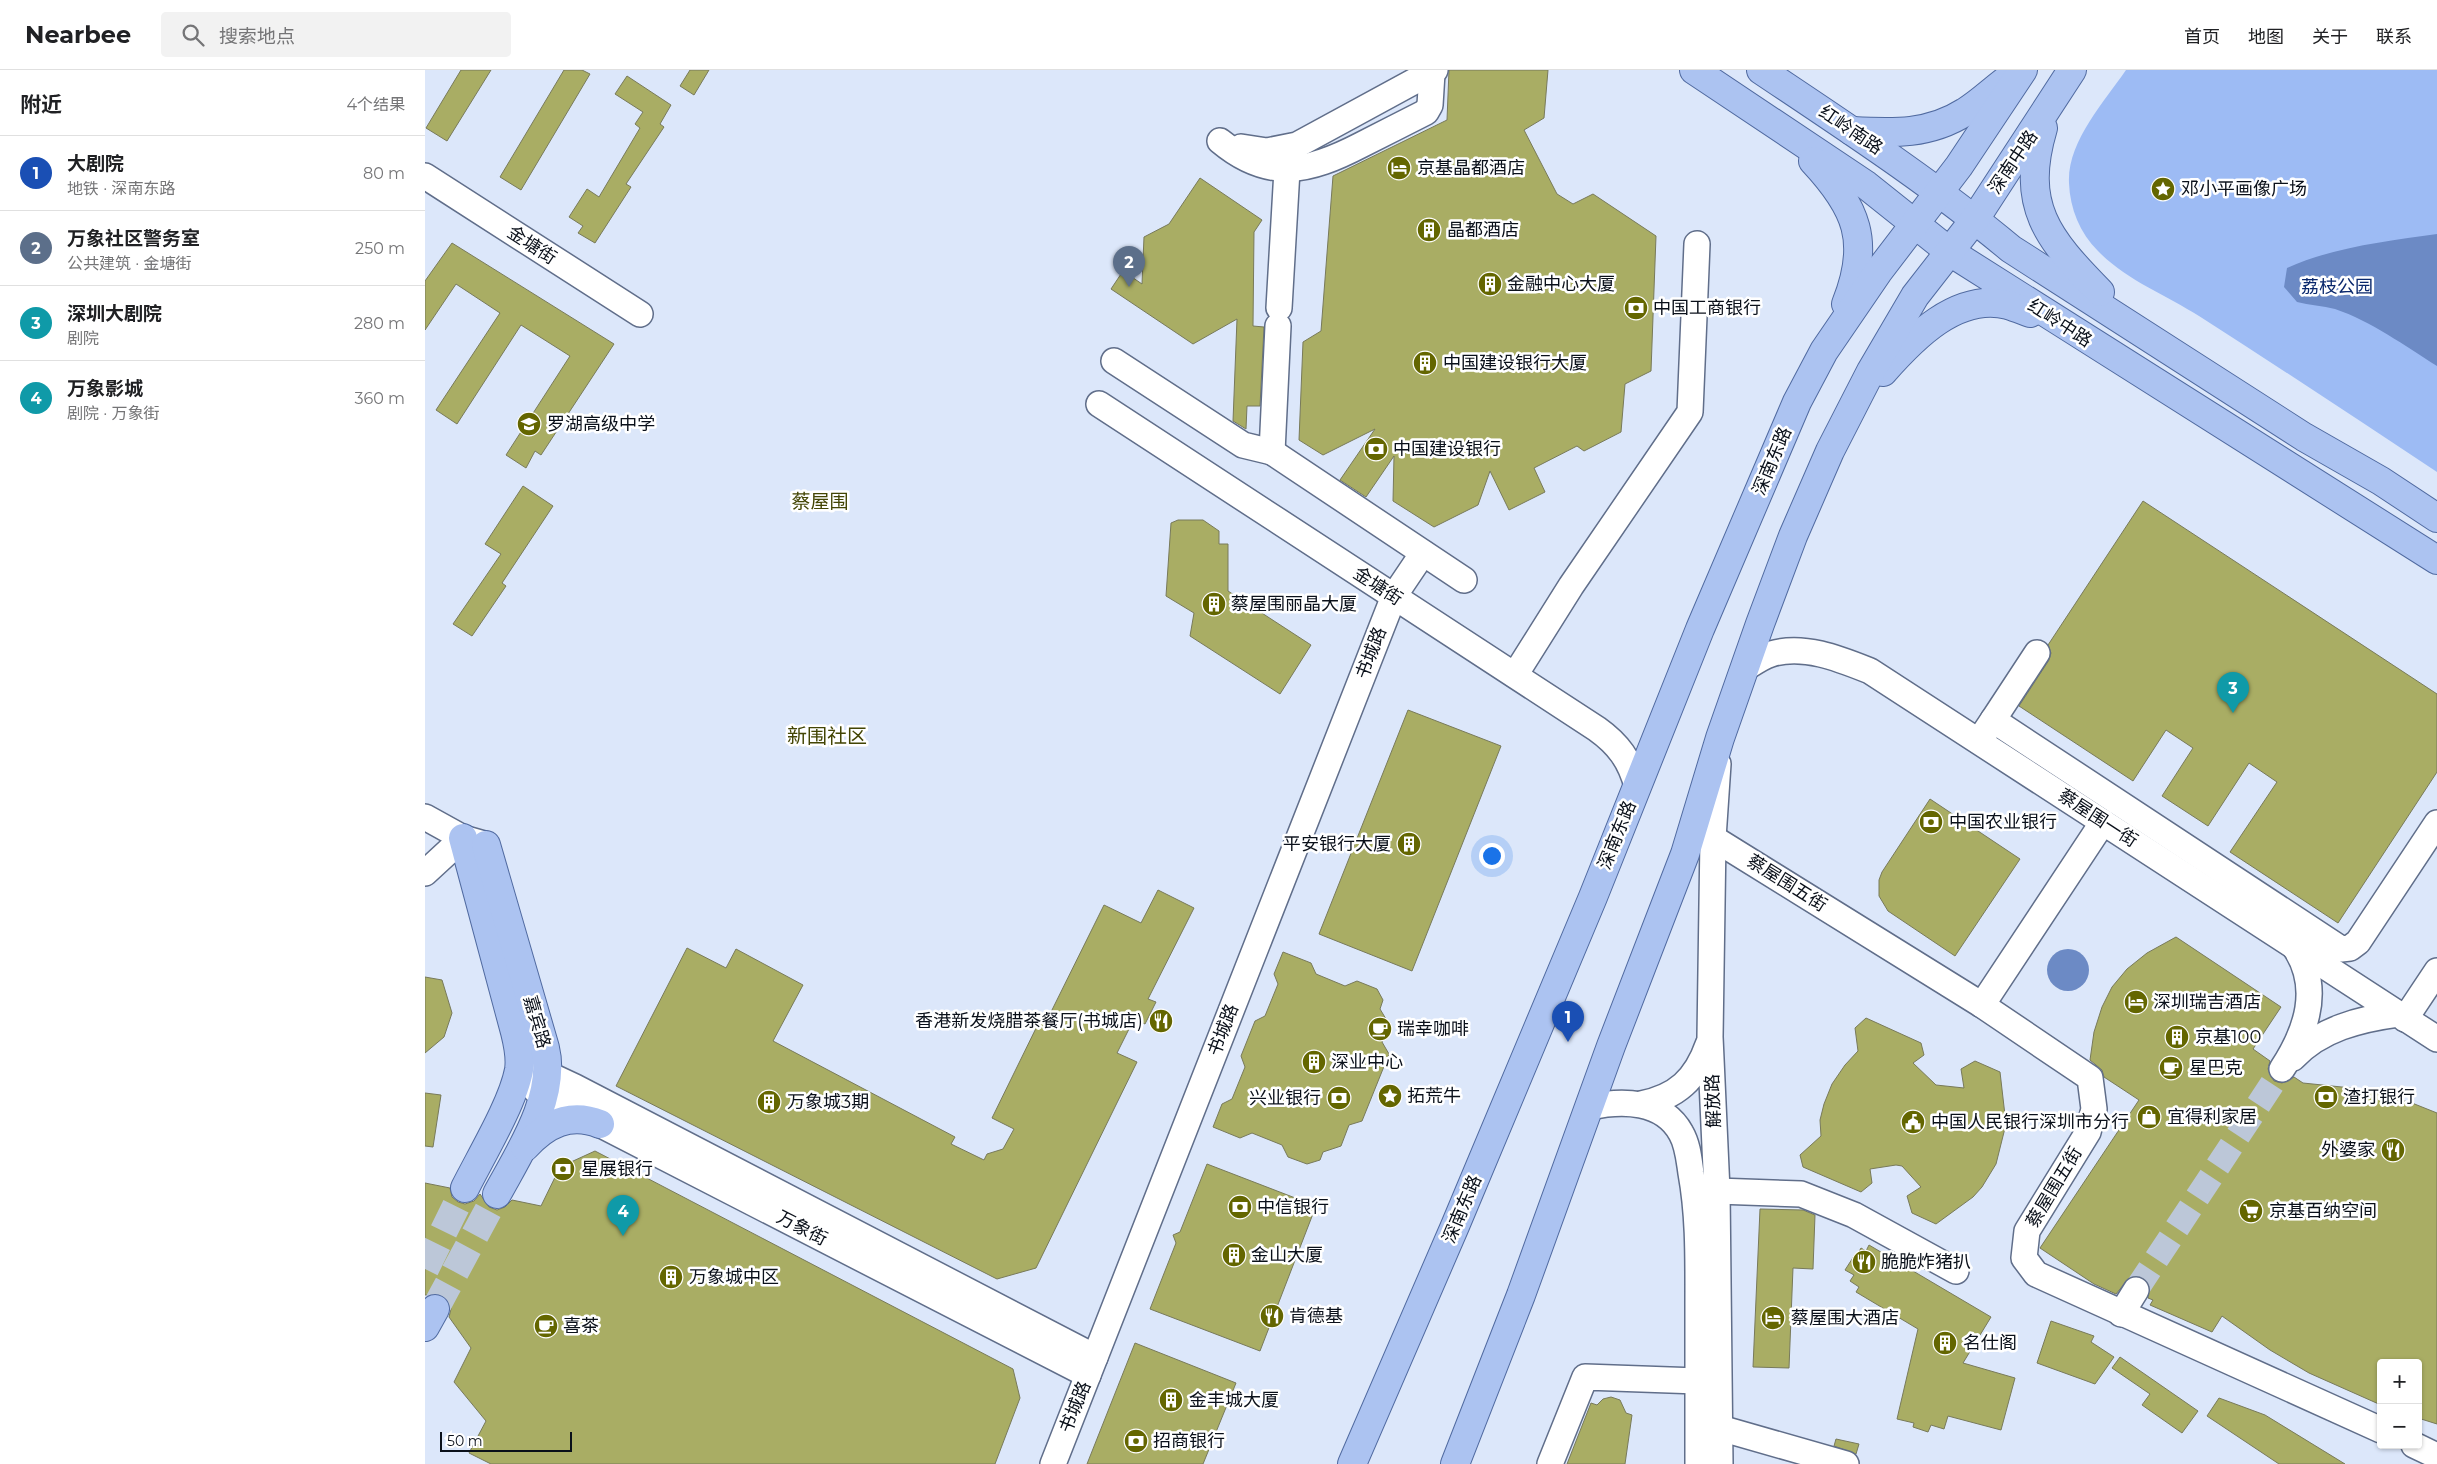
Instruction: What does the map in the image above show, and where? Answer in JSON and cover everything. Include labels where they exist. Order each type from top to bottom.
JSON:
[{"type":"main road","name":"红岭中路","points":[[1694,70],[1867,184],[1949,252],[2437,560]]},
{"type":"main road","name":"红岭南路","points":[[1761,70],[1940,192]]},
{"type":"main road","points":[[1851,131],[1897,133],[1919,131],[1941,125],[1966,112],[2021,70]]},
{"type":"main road","points":[[1915,224],[1940,192],[2021,70]]},
{"type":"main road","name":"深南中路","points":[[1949,252],[1975,219],[2072,70]]},
{"type":"main road","points":[[2050,105],[2037,150],[2034,172],[2041,216],[2059,248],[2132,326]]},
{"type":"main road","points":[[1779,125],[1835,184],[1848,204],[1855,224],[1858,240],[1855,278],[1824,351]]},
{"type":"main road","name":"红岭中路","points":[[1940,192],[2011,249],[2304,437],[2381,481],[2437,518]]},
{"type":"main road","name":"深南东路","points":[[1353,1464],[1455,1226],[1700,629],[1797,402],[1824,351],[1878,272],[1915,224]]},
{"type":"main road","points":[[1455,1464],[1521,1295],[1685,854],[1720,738],[1793,536],[1830,451],[1871,371],[1915,296],[1949,252]]},
{"type":"main road","points":[[1851,411],[1885,370],[1925,328],[1961,309],[1980,304],[2008,305],[2031,314],[2119,361]]},
{"type":"main road","name":"嘉宾路","points":[[474,842],[515,1032],[531,1074]]},
{"type":"main road","name":"嘉宾路","points":[[465,1188],[510,1097],[531,1074],[545,1048],[474,842]]},
{"type":"main road","points":[[510,1169],[531,1074]]},
{"type":"main road","points":[[497,1194],[510,1169],[533,1138],[552,1124],[573,1118],[600,1124]]},
{"type":"street","points":[[1433,71],[1430,105],[1426,112],[1330,161],[1302,169],[1287,170],[1253,162],[1237,154],[1221,142],[1252,150],[1282,150],[1297,145],[1433,71]]},
{"type":"street","points":[[1272,452],[1287,170]]},
{"type":"street","name":"金塘街","points":[[425,176],[640,314]]},
{"type":"street","points":[[1515,675],[1571,586],[1690,412],[1697,244]]},
{"type":"street","points":[[1114,361],[1243,445],[1272,452],[1464,580]]},
{"type":"street","name":"金塘街","points":[[1099,404],[1608,737],[1627,759],[1637,786]]},
{"type":"street","name":"书城路","points":[[1053,1464],[1394,596],[1423,553]]},
{"type":"street","name":"蔡屋围一街","points":[[1744,669],[1771,654],[1796,651],[1825,656],[1870,671],[2437,1039]]},
{"type":"street","points":[[1979,741],[2037,653]]},
{"type":"street","points":[[1993,720],[2341,949],[2350,948],[2358,942],[2437,823]]},
{"type":"street","name":"解放路","points":[[1720,738],[1713,838],[1710,1037],[1717,1191],[1720,1445]]},
{"type":"street","points":[[425,817],[474,842]]},
{"type":"street","points":[[1982,1005],[2103,822]]},
{"type":"street","name":"蔡屋围五街","points":[[1713,838],[1982,1005],[2090,1078],[2094,1109],[2088,1132],[2027,1231],[2024,1258],[2036,1274],[2377,1428]]},
{"type":"street","points":[[425,873],[474,842]]},
{"type":"street","points":[[2294,946],[2306,968],[2310,998],[2303,1032],[2282,1069],[2309,1043],[2325,1034],[2360,1021],[2402,1016],[2437,971]]},
{"type":"street","points":[[1641,1104],[1669,1096],[1683,1087],[1694,1075],[1710,1037]]},
{"type":"street","name":"万象街","points":[[531,1074],[1091,1366]]},
{"type":"street","name":"万象街","points":[[531,1074],[600,1124],[1091,1366]]},
{"type":"street","name":"解放路","points":[[1590,1107],[1606,1103],[1641,1104],[1665,1114],[1682,1134],[1687,1149],[1698,1210],[1698,1464]]},
{"type":"street","points":[[1717,1191],[1801,1194],[1854,1214],[1957,1271]]},
{"type":"street","points":[[2121,1314],[2136,1290]]},
{"type":"street","points":[[1549,1464],[1585,1378],[1698,1381]]},
{"type":"street","points":[[1720,1445],[1796,1464]]},
{"type":"street","points":[[1720,1445],[1847,1464]]},
{"type":"street","points":[[2422,1449],[2437,1456]]},
{"type":"green space","name":"荔枝公园","points":[[2126,70],[2437,70],[2437,472],[2199,316],[2134,279],[2109,261],[2092,244],[2077,220],[2071,202],[2070,168],[2080,138]]},
{"type":"shaded area","points":[[2437,234],[2437,366],[2362,320],[2335,309],[2297,302],[2284,287],[2287,268],[2305,261],[2361,246]]},
{"type":"shaded area","points":[[2064,949],[2072,949],[2083,955],[2089,970],[2083,985],[2072,991],[2064,991],[2053,985],[2047,974],[2047,966],[2053,955]]},
{"type":"building","points":[[461,70],[491,70],[447,141],[426,128]]},
{"type":"building","points":[[564,70],[582,70],[590,74],[521,190],[500,177]]},
{"type":"building","points":[[690,70],[709,70],[694,95],[680,86]]},
{"type":"building","name":"金融中心大厦","points":[[1449,70],[1548,70],[1544,118],[1524,130],[1557,194],[1573,204],[1593,194],[1656,236],[1651,371],[1625,384],[1621,432],[1584,451],[1577,446],[1534,468],[1545,492],[1509,510],[1490,471],[1478,505],[1434,527],[1393,501],[1394,456],[1366,497],[1340,480],[1375,429],[1323,455],[1299,440],[1303,342],[1321,331],[1333,176],[1447,120]]},
{"type":"building","points":[[627,76],[671,105],[660,124],[664,127],[626,184],[631,187],[595,243],[578,233],[583,226],[569,217],[587,189],[599,197],[640,128],[635,124],[643,112],[615,94]]},
{"type":"building","points":[[1200,178],[1262,220],[1254,232],[1253,326],[1264,327],[1260,406],[1247,406],[1246,429],[1233,421],[1237,319],[1193,344],[1111,289],[1123,271],[1142,284],[1144,237],[1169,224]]},
{"type":"building","points":[[452,243],[614,344],[541,455],[535,451],[526,468],[506,455],[570,356],[521,325],[457,424],[436,410],[500,313],[456,284],[425,330],[425,281]]},
{"type":"building","points":[[523,486],[553,506],[502,583],[506,586],[472,636],[453,624],[501,554],[485,544]]},
{"type":"building","points":[[2143,501],[2437,694],[2437,772],[2338,923],[2230,852],[2277,782],[2249,763],[2208,826],[2162,796],[2193,748],[2166,730],[2133,781],[2019,706],[2049,660],[2051,653],[2048,645]]},
{"type":"building","name":"蔡屋围丽晶大厦","points":[[1178,520],[1203,520],[1219,531],[1219,544],[1228,544],[1228,591],[1311,645],[1280,694],[1190,636],[1194,613],[1166,596],[1171,523]]},
{"type":"building","name":"平安银行大厦","points":[[1408,710],[1501,746],[1412,971],[1319,934]]},
{"type":"building","points":[[1930,799],[2020,859],[1955,956],[1888,911],[1879,896],[1879,880],[1882,872]]},
{"type":"building","name":"万象城3期","points":[[1158,890],[1194,908],[1148,999],[1156,1002],[1145,1024],[1134,1019],[1117,1053],[1137,1062],[1036,1268],[997,1279],[616,1086],[687,948],[726,968],[736,949],[803,985],[773,1041],[955,1137],[951,1144],[984,1160],[987,1154],[1003,1149],[1014,1129],[992,1118],[1042,1016],[1048,1018],[1104,905],[1141,923]]},
{"type":"building","name":"京基百纳空间","points":[[2176,937],[2281,1007],[2253,1049],[2270,1061],[2268,1069],[2274,1081],[2282,1083],[2294,1077],[2303,1083],[2361,1089],[2412,1103],[2437,1113],[2437,1424],[2422,1419],[2422,1359],[2377,1359],[2377,1403],[2309,1373],[2270,1350],[2222,1316],[2212,1332],[2150,1305],[2153,1300],[2148,1298],[2149,1284],[2143,1278],[2136,1276],[2129,1278],[2116,1294],[2094,1284],[2040,1248],[2139,1100],[2104,1077],[2102,1070],[2090,1060],[2094,1032],[2102,1007],[2112,987],[2127,969],[2147,953]]},
{"type":"building","name":"深业中心","points":[[1283,952],[1311,963],[1316,974],[1345,986],[1357,981],[1377,989],[1383,1000],[1380,1009],[1389,1024],[1382,1042],[1389,1054],[1362,1121],[1349,1125],[1341,1146],[1323,1152],[1320,1160],[1307,1164],[1288,1157],[1282,1145],[1252,1133],[1240,1138],[1213,1127],[1222,1104],[1232,1099],[1245,1067],[1241,1056],[1255,1021],[1265,1016],[1278,984],[1274,974]]},
{"type":"building","points":[[425,977],[442,980],[452,1013],[444,1037],[425,1053]]},
{"type":"building","name":"中国人民银行深圳市分行","points":[[1866,1018],[1921,1043],[1924,1055],[1913,1063],[1936,1085],[1964,1088],[1961,1069],[1975,1061],[2000,1072],[2006,1124],[1996,1164],[1982,1187],[1973,1197],[1936,1224],[1912,1213],[1907,1196],[1921,1187],[1902,1166],[1896,1165],[1870,1169],[1872,1183],[1861,1192],[1803,1167],[1800,1155],[1821,1136],[1820,1120],[1824,1104],[1832,1084],[1845,1065],[1858,1051],[1855,1028]]},
{"type":"building","points":[[425,1093],[441,1095],[433,1147],[425,1146]]},
{"type":"building","name":"万象城中区","points":[[595,1151],[1013,1369],[1020,1398],[995,1464],[491,1464],[469,1453],[486,1421],[454,1382],[471,1348],[449,1317],[451,1309],[449,1301],[442,1295],[425,1295],[425,1183],[450,1188],[452,1197],[458,1202],[465,1204],[474,1201],[480,1194],[489,1207],[497,1210],[505,1207],[512,1200],[541,1206],[560,1167]]},
{"type":"building","name":"金山大厦","points":[[1207,1164],[1316,1206],[1260,1351],[1150,1309],[1176,1243],[1173,1235],[1180,1232]]},
{"type":"building","name":"蔡屋围大酒店","points":[[1760,1209],[1803,1210],[1815,1215],[1813,1269],[1793,1268],[1789,1368],[1753,1367]]},
{"type":"building","name":"名仕阁","points":[[1869,1245],[1991,1317],[1963,1363],[2015,1378],[2001,1430],[1948,1416],[1944,1429],[1931,1425],[1928,1432],[1913,1427],[1914,1423],[1897,1419],[1918,1329],[1856,1292],[1859,1287],[1850,1281],[1854,1275],[1845,1270],[1861,1248],[1866,1251]]},
{"type":"building","points":[[2051,1321],[2094,1336],[2091,1342],[2114,1357],[2095,1384],[2037,1363]]},
{"type":"building","name":"金丰城大厦","points":[[1135,1343],[1236,1383],[1203,1464],[1087,1464]]},
{"type":"building","points":[[2120,1357],[2198,1411],[2182,1433],[2142,1405],[2150,1394],[2112,1368]]},
{"type":"building","points":[[1611,1397],[1620,1400],[1626,1413],[1632,1415],[1625,1464],[1567,1464],[1591,1403],[1597,1405],[1603,1399]]},
{"type":"building","points":[[2219,1398],[2265,1415],[2345,1464],[2279,1464],[2207,1416]]},
{"type":"building","points":[[1836,1439],[1859,1444],[1856,1454],[1834,1446]]},
{"type":"tunnel","points":[[2136,1290],[2282,1069]]},
{"type":"tunnel","points":[[425,1269],[465,1188]]},
{"type":"tunnel","points":[[435,1309],[497,1194]]},
{"type":"place","name":"京基晶都酒店","points":[[1399,168]]},
{"type":"place","name":"邓小平画像广场","points":[[2163,189]]},
{"type":"place","name":"晶都酒店","points":[[1429,230]]},
{"type":"place","name":"金融中心大厦","points":[[1490,284]]},
{"type":"place","name":"万象社区警务室","points":[[1129,287]]},
{"type":"place","name":"中国工商银行","points":[[1636,308]]},
{"type":"place","name":"中国建设银行大厦","points":[[1425,363]]},
{"type":"place","name":"罗湖高级中学","points":[[529,424]]},
{"type":"place","name":"中国建设银行","points":[[1376,449]]},
{"type":"place","name":"蔡屋围丽晶大厦","points":[[1214,604]]},
{"type":"place","name":"深圳大剧院","points":[[2233,713]]},
{"type":"place","name":"中国农业银行","points":[[1931,822]]},
{"type":"place","name":"平安银行大厦","points":[[1409,844]]},
{"type":"place","name":"深圳瑞吉酒店","points":[[2136,1002]]},
{"type":"place","name":"香港新发烧腊茶餐厅(书城店)","points":[[1161,1021]]},
{"type":"place","name":"瑞幸咖啡","points":[[1380,1029]]},
{"type":"place","name":"京基100","points":[[2177,1037]]},
{"type":"place","name":"大剧院","points":[[1568,1042]]},
{"type":"place","name":"深业中心","points":[[1314,1062]]},
{"type":"place","name":"星巴克","points":[[2171,1068]]},
{"type":"place","name":"拓荒牛","points":[[1390,1096]]},
{"type":"place","name":"渣打银行","points":[[2326,1097]]},
{"type":"place","name":"兴业银行","points":[[1339,1098]]},
{"type":"place","name":"万象城3期","points":[[769,1102]]},
{"type":"place","name":"宜得利家居","points":[[2149,1117]]},
{"type":"place","name":"中国人民银行深圳市分行","points":[[1913,1122]]},
{"type":"place","name":"外婆家","points":[[2393,1150]]},
{"type":"place","name":"星展银行","points":[[563,1169]]},
{"type":"place","name":"中信银行","points":[[1240,1207]]},
{"type":"place","name":"京基百纳空间","points":[[2251,1211]]},
{"type":"place","name":"万象影城","points":[[623,1236]]},
{"type":"place","name":"金山大厦","points":[[1234,1255]]},
{"type":"place","name":"脆脆炸猪扒","points":[[1864,1262]]},
{"type":"place","name":"万象城中区","points":[[671,1277]]},
{"type":"place","name":"肯德基","points":[[1272,1316]]},
{"type":"place","name":"蔡屋围大酒店","points":[[1773,1318]]},
{"type":"place","name":"喜茶","points":[[546,1326]]},
{"type":"place","name":"名仕阁","points":[[1945,1343]]},
{"type":"place","name":"金丰城大厦","points":[[1171,1400]]},
{"type":"place","name":"招商银行","points":[[1136,1441]]},
{"type":"district","name":"蔡屋围","points":[[820,501]]},
{"type":"district","name":"新围社区","points":[[827,736]]}]
